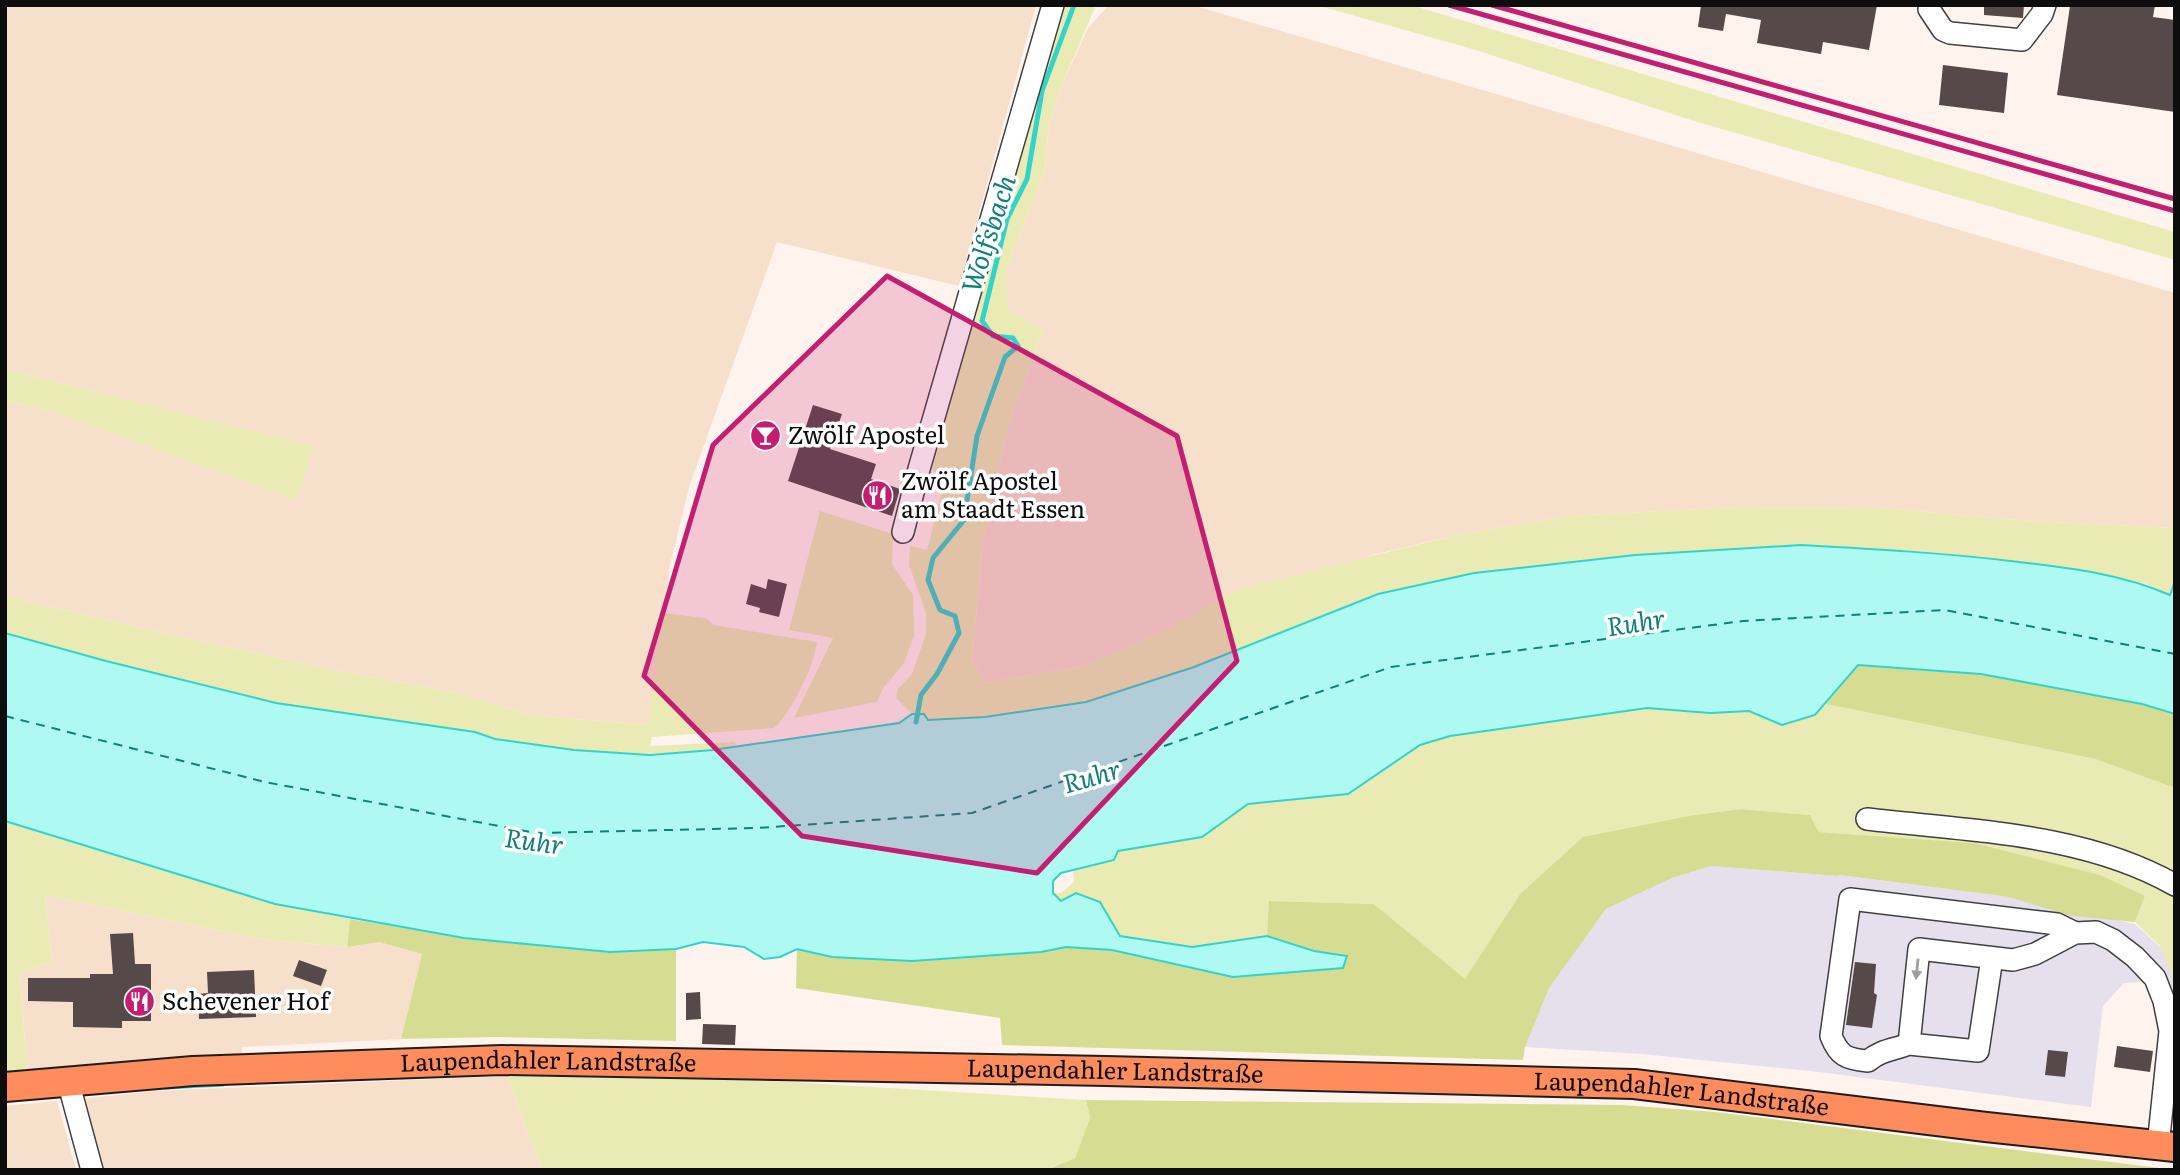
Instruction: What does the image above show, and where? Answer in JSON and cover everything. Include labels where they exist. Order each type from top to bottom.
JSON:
[{"type":"main road","name":"Laupendahler Landstraße","points":[[5,1087],[193,1071],[502,1060],[1634,1084],[2166,1147]]},
{"type":"street","points":[[903,532],[1054,5]]},
{"type":"street","points":[[1930,5],[1929,9],[1943,30],[1950,33],[2022,40],[2042,14],[2045,5]]},
{"type":"street","points":[[1867,819],[2011,836],[2091,850],[2148,870],[2175,885]]},
{"type":"street","points":[[1992,958],[1978,1051],[1909,1044],[1880,1051],[1868,1061],[1852,1060],[1837,1051],[1831,1036],[1850,898],[2057,924],[2075,933]]},
{"type":"street","name":"Laupendahler Landstraße","points":[[2075,933],[2096,932],[2113,940],[2135,957],[2155,978],[2171,1031],[2166,1147]]},
{"type":"street","points":[[1909,1044],[1919,949],[2013,960],[2035,954],[2075,933]]},
{"type":"street","points":[[68,1080],[92,1170]]},
{"type":"highlighted area","points":[[887,276],[1177,436],[1237,661],[1037,873],[802,836],[644,676],[713,445]]},
{"type":"shaded area","points":[[5,5],[1036,5],[959,286],[777,242],[690,484],[670,565],[649,725],[530,715],[457,693],[335,670],[5,596],[5,400],[53,412],[313,446],[5,369]]},
{"type":"shaded area","points":[[1109,5],[1192,5],[2175,293],[2175,528],[2031,521],[1881,508],[1736,507],[1569,516],[1456,535],[1372,555],[1162,632],[1085,666],[985,683],[972,661],[983,540],[1009,422],[1043,331],[1007,310],[1007,267],[1045,170],[1049,123],[1062,85],[1088,28]]},
{"type":"shaded area","points":[[1711,866],[1840,875],[2009,897],[2135,924],[2161,948],[2175,975],[2175,1044],[2160,1019],[2149,984],[2124,983],[2103,1006],[2091,1107],[1811,1071],[1642,1054],[1525,1047],[1549,987],[1606,909],[1672,878]]},
{"type":"shaded area","points":[[45,895],[265,940],[347,947],[379,942],[422,954],[401,1039],[242,1047],[242,1060],[27,1073],[20,972],[52,962]]},
{"type":"shaded area","points":[[507,1076],[542,1170],[98,1170],[80,1099],[155,1091]]},
{"type":"shaded area","points":[[57,1101],[76,1170],[5,1170],[5,1106]]},
{"type":"green space","points":[[1057,5],[1096,5],[1049,123],[1045,170],[1007,267],[1007,309],[1043,331],[1009,422],[983,540],[972,661],[985,683],[1085,666],[1162,632],[1238,589],[1456,535],[1569,516],[1736,507],[1881,508],[2031,521],[2175,528],[2175,581],[2170,595],[2147,584],[2114,576],[1932,552],[1801,545],[1635,555],[1474,573],[1086,702],[985,717],[927,720],[924,714],[912,714],[896,698],[898,689],[912,674],[926,634],[926,613],[909,565],[910,546],[927,550],[945,480],[926,464]]},
{"type":"green space","points":[[1316,5],[1411,5],[2175,232],[2175,260],[1694,121],[1476,50]]},
{"type":"green space","points":[[5,369],[314,446],[296,500],[53,412],[5,400]]},
{"type":"green space","points":[[820,511],[893,534],[892,564],[913,595],[914,636],[904,663],[883,688],[877,702],[794,718],[833,638],[789,630]]},
{"type":"green space","points":[[5,596],[335,670],[457,693],[530,715],[648,725],[662,613],[706,618],[714,625],[817,642],[812,663],[801,688],[774,728],[652,737],[650,746],[735,742],[737,747],[688,752],[616,753],[544,746],[475,732],[276,703],[106,661],[5,633]]},
{"type":"green space","points":[[1858,665],[1981,674],[2142,704],[2175,714],[2175,788],[2095,759],[1826,704]]},
{"type":"green space","points":[[1826,704],[2095,759],[2175,788],[2175,983],[2160,946],[2135,922],[2145,896],[1974,843],[1819,832],[1810,815],[1741,809],[1694,815],[1520,894],[1465,980],[1374,904],[1270,901],[1267,936],[1192,947],[1120,936],[1100,902],[1062,901],[1053,893],[1061,893],[1074,882],[1073,870],[1114,860],[1117,851],[1202,837],[1248,804],[1348,794],[1420,745],[1450,736],[1647,708],[1710,713],[1749,711],[1782,725],[1815,715]]},
{"type":"green space","points":[[1741,809],[1810,815],[1819,832],[1974,843],[2100,875],[2145,896],[2135,922],[2072,916],[2009,897],[1840,875],[1711,866],[1672,878],[1606,909],[1549,988],[1525,1047],[1523,1060],[1002,1045],[1000,1018],[796,988],[797,949],[832,957],[912,961],[1041,952],[1066,947],[1347,956],[1314,951],[1267,936],[1269,901],[1374,904],[1465,979],[1520,894],[1583,837],[1694,815]]},
{"type":"green space","points":[[5,821],[275,904],[350,919],[347,947],[265,940],[45,895],[52,962],[20,972],[27,1073],[5,1074]]},
{"type":"green space","points":[[350,919],[464,938],[610,952],[676,949],[676,1041],[496,1037],[401,1039],[422,954],[379,942],[347,947]]},
{"type":"green space","points":[[507,1076],[740,1079],[1086,1100],[1090,1118],[1075,1158],[1047,1170],[542,1170]]},
{"type":"green space","points":[[1086,1100],[1622,1105],[1716,1112],[2175,1170],[1047,1170],[1075,1158],[1090,1118]]},
{"type":"water","name":"Ruhr","points":[[1801,545],[1938,554],[2057,567],[2115,577],[2170,595],[2175,581],[2175,714],[2142,704],[1981,674],[1858,665],[1815,715],[1782,725],[1749,711],[1710,713],[1647,708],[1450,736],[1420,745],[1348,794],[1248,804],[1202,837],[1118,851],[1114,860],[1061,873],[1053,881],[1053,893],[1061,901],[1076,893],[1100,902],[1120,936],[1192,947],[1267,936],[1314,951],[1347,956],[1343,968],[1233,977],[1112,950],[1066,947],[1041,952],[912,961],[832,957],[797,949],[780,957],[764,959],[744,947],[703,942],[676,949],[610,952],[464,938],[275,904],[5,821],[5,633],[276,703],[475,732],[495,739],[574,750],[650,755],[713,750],[899,723],[912,714],[924,714],[928,720],[985,717],[1086,702],[1194,667],[1378,594],[1474,573],[1635,555]]},
{"type":"building","points":[[1701,5],[1877,5],[1869,50],[1823,42],[1821,54],[1757,43],[1761,20],[1726,14],[1723,31],[1698,27]]},
{"type":"building","points":[[1984,5],[2024,5],[2023,18],[1984,15]]},
{"type":"building","points":[[2155,5],[2153,17],[2175,20],[2175,112],[2057,95],[2070,6]]},
{"type":"building","points":[[1943,65],[2008,73],[2004,113],[1939,105]]},
{"type":"building","points":[[813,405],[842,414],[830,449],[876,464],[871,479],[900,489],[892,516],[788,481]]},
{"type":"building","points":[[768,579],[787,584],[779,617],[759,612],[760,608],[746,604],[751,584],[766,589]]},
{"type":"building","points":[[133,933],[135,964],[151,964],[151,1021],[122,1021],[122,1028],[73,1027],[73,1002],[28,1001],[28,978],[90,978],[90,974],[113,974],[110,934]]},
{"type":"building","points":[[299,960],[327,970],[321,986],[293,976]]},
{"type":"building","points":[[1855,962],[1876,964],[1874,993],[1877,995],[1872,1028],[1846,1025]]},
{"type":"building","points":[[254,970],[256,1017],[199,1019],[198,994],[208,993],[207,972]]},
{"type":"building","points":[[700,992],[701,1019],[686,1020],[686,993]]},
{"type":"building","points":[[703,1024],[736,1025],[735,1045],[702,1044]]},
{"type":"building","points":[[2117,1046],[2153,1051],[2150,1072],[2114,1067]]},
{"type":"building","points":[[2048,1050],[2068,1052],[2065,1077],[2045,1075]]},
{"type":"waterway","name":"Wolfsbach","points":[[916,722],[921,695],[937,674],[959,633],[955,616],[940,610],[928,580],[933,558],[964,520],[977,436],[1005,357],[1018,346],[1013,338],[993,336],[982,321],[1007,219],[1027,179],[1042,91],[1074,5]]},
{"type":"waterway","points":[[166,1087],[223,1084]]},
{"type":"ferry route","points":[[5,716],[265,782],[536,833],[758,828],[972,813],[1391,667],[1743,621],[1945,610],[2175,654]]},
{"type":"railway","points":[[1449,5],[2175,211]]},
{"type":"railway","points":[[1492,5],[2175,199]]},
{"type":"place","name":"Zwölf Apostel","points":[[765,436]]},
{"type":"place","name":"Zwölf Apostel am Staadt Essen","points":[[878,496]]},
{"type":"place","name":"Schevener Hof","points":[[139,1002]]}]
